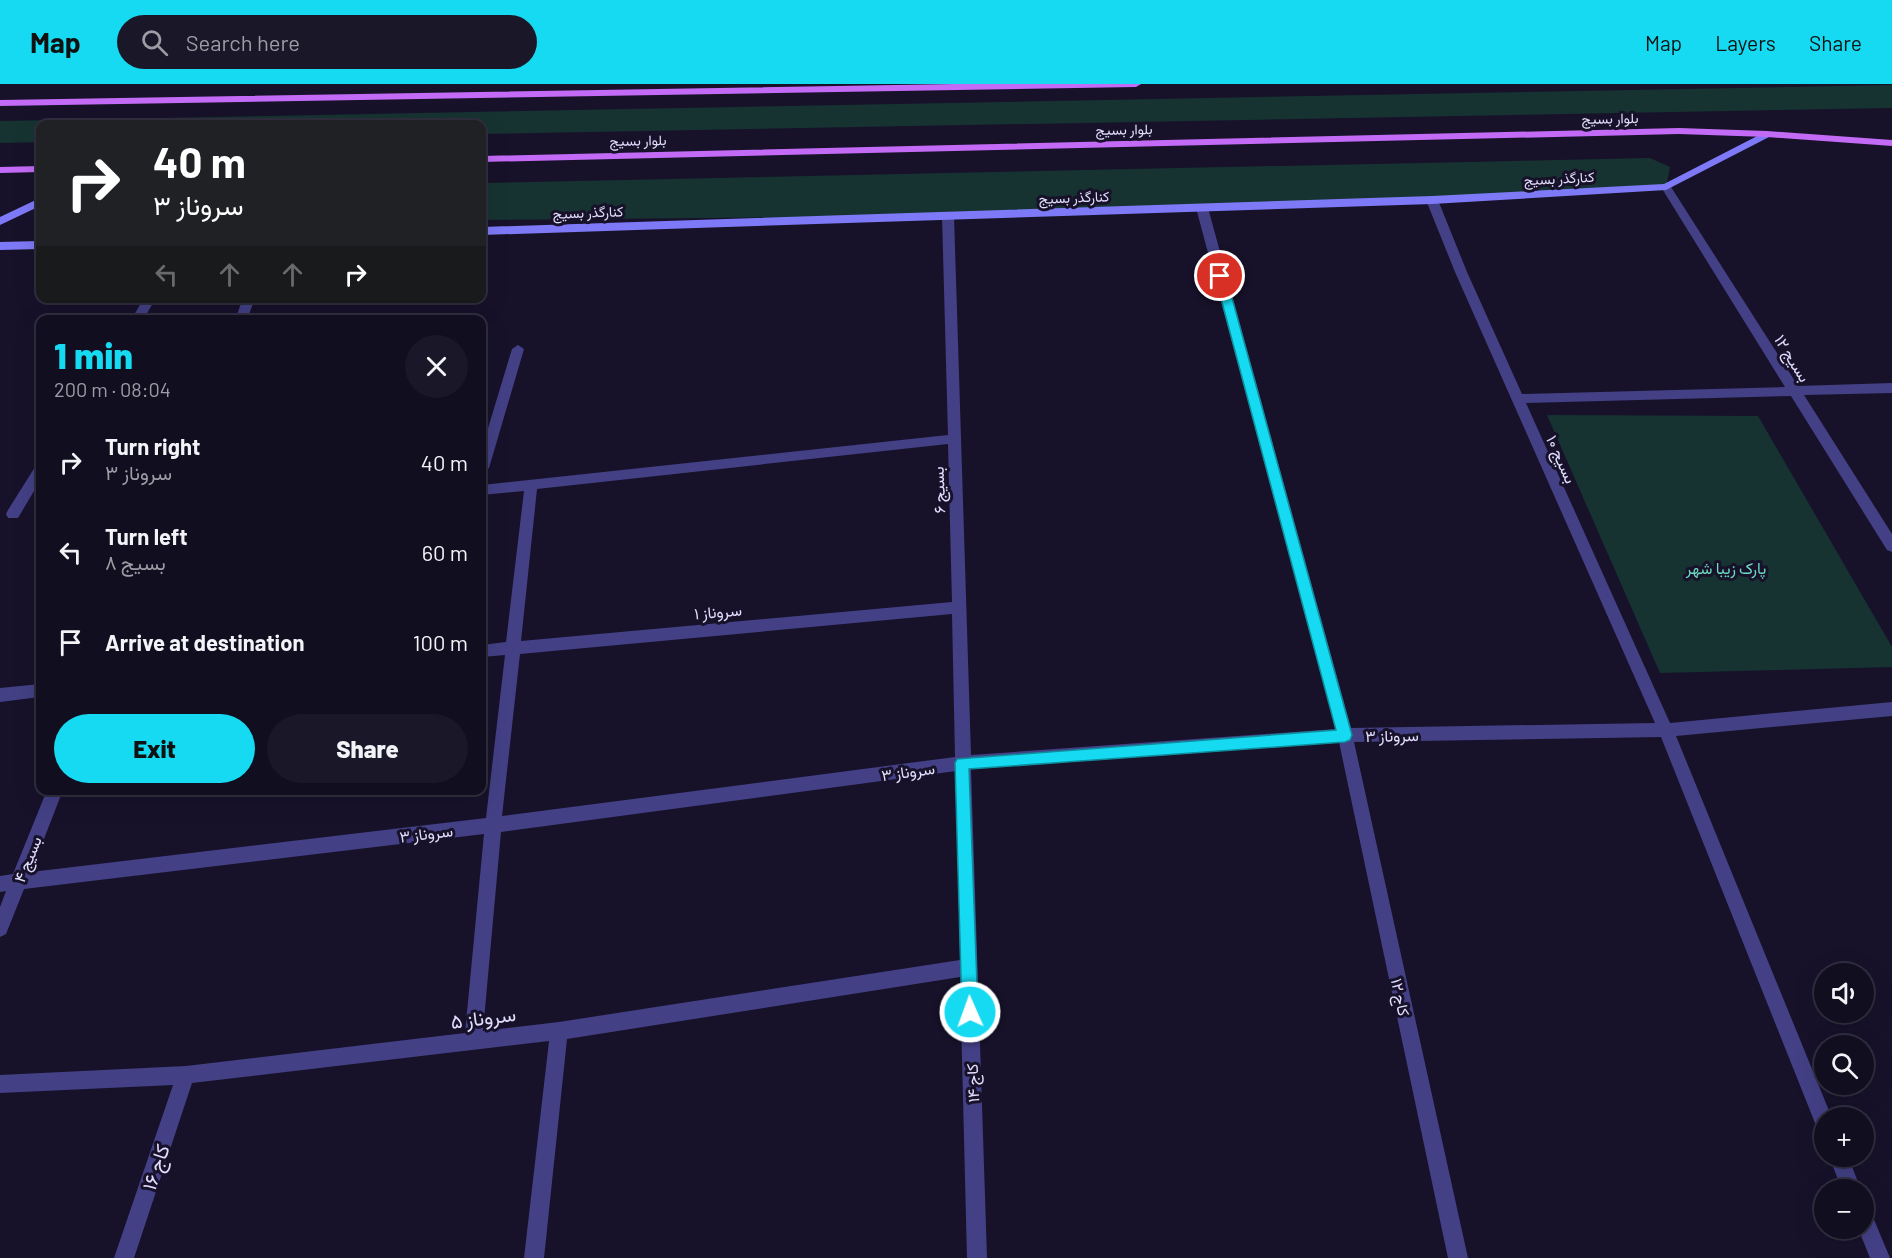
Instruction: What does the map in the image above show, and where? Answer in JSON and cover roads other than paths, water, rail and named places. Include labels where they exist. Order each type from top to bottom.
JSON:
[{"type":"main road","points":[[0,103],[1136,84]]},
{"type":"main road","name":"بلوار بسیج","points":[[486,159],[1667,132],[1767,134],[1892,143]]},
{"type":"main road","points":[[0,170],[36,169]]},
{"type":"street","points":[[1666,187],[1767,134]]},
{"type":"street","name":"کنارگذر بسیج","points":[[486,231],[1432,200],[1666,187]]},
{"type":"street","name":"بسیج ۱۲","points":[[1666,187],[1892,546]]},
{"type":"street","name":"بسیج ۱۰","points":[[1432,200],[1666,730],[1818,1107]]},
{"type":"street","points":[[0,221],[36,204]]},
{"type":"street","name":"کاج ۱۲","points":[[1202,208],[1345,735],[1458,1258]]},
{"type":"street","name":"بسیج ۶","points":[[948,216],[962,763]]},
{"type":"street","points":[[0,246],[36,245]]},
{"type":"street","points":[[486,455],[518,349]]},
{"type":"street","points":[[1518,399],[1892,388]]},
{"type":"street","points":[[486,490],[531,487],[953,439]]},
{"type":"street","points":[[13,514],[36,477]]},
{"type":"street","points":[[473,1041],[493,825],[531,487]]},
{"type":"street","name":"سروناز ۱","points":[[486,651],[958,607]]},
{"type":"street","points":[[0,695],[36,691]]},
{"type":"street","name":"سروناز ۳","points":[[0,884],[493,825],[962,763],[1345,735],[1666,730],[1892,710]]},
{"type":"street","name":"کاج ۱۴","points":[[962,763],[977,1258]]},
{"type":"street","name":"بسیج ۴","points":[[0,928],[53,795]]},
{"type":"street","name":"سروناز ۵","points":[[0,1084],[186,1075],[559,1031],[968,967]]},
{"type":"street","points":[[534,1258],[559,1031]]},
{"type":"street","name":"کاج ۱۶","points":[[124,1258],[186,1075]]},
{"type":"street","points":[[1872,1239],[1880,1258]]},
{"type":"park label","name":"پارک زیبا شهر","points":[[1726,567]]}]
